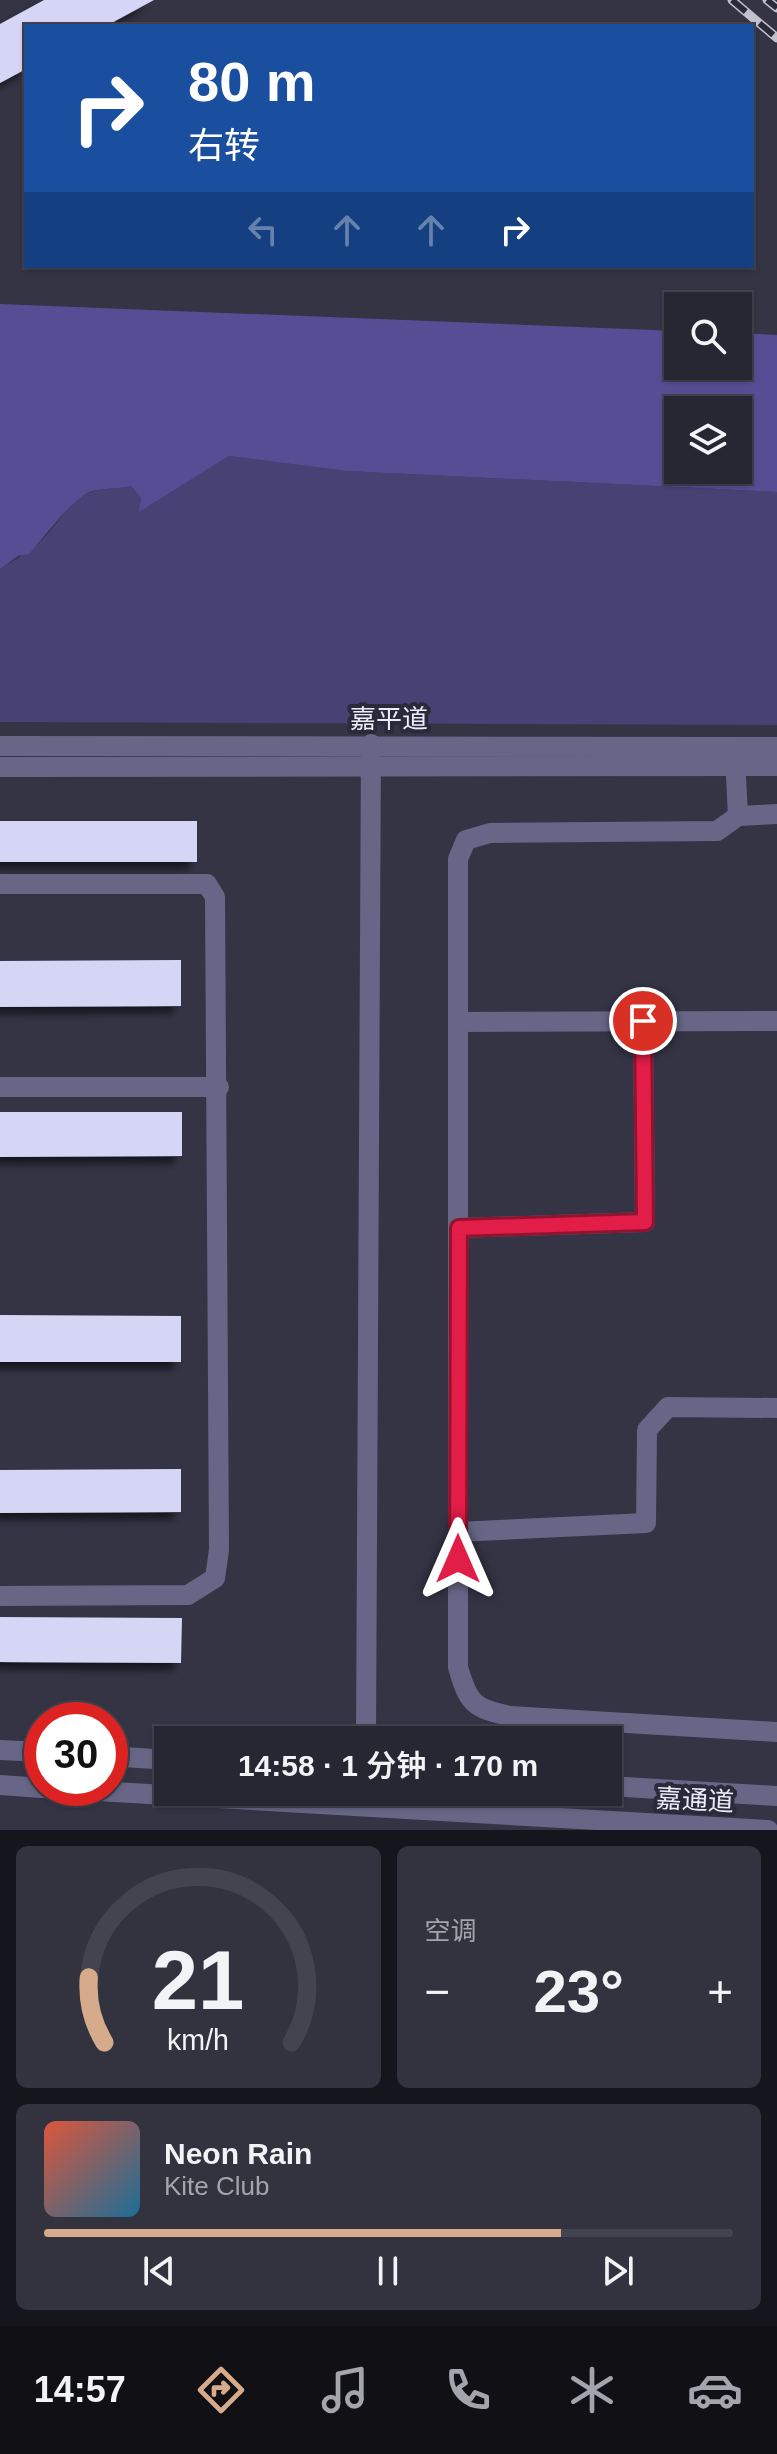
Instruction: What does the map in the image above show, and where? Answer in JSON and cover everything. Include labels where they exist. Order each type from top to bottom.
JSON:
[{"type":"street","name":"嘉平道","points":[[0,746],[371,744],[735,757],[777,766]]},
{"type":"street","points":[[366,1726],[371,744]]},
{"type":"street","name":"嘉平道","points":[[0,767],[370,766],[735,757],[777,747]]},
{"type":"street","points":[[735,757],[738,816]]},
{"type":"street","points":[[777,814],[738,816],[717,831],[490,833],[466,840],[458,859],[458,1667],[466,1695],[482,1711],[510,1716],[777,1732]]},
{"type":"street","points":[[0,884],[207,884],[215,897],[219,1087],[219,1550],[215,1578],[188,1595],[0,1596]]},
{"type":"street","points":[[459,1228],[645,1222],[643,1021]]},
{"type":"street","points":[[459,1022],[777,1021]]},
{"type":"street","points":[[0,1087],[219,1087]]},
{"type":"street","points":[[458,1532],[646,1523],[647,1430],[668,1407],[777,1408]]},
{"type":"street","points":[[0,1750],[24,1751]]},
{"type":"street","points":[[128,1757],[154,1759]]},
{"type":"street","name":"嘉通道","points":[[0,1785],[24,1787]]},
{"type":"street","name":"嘉通道","points":[[622,1787],[777,1796]]},
{"type":"street","name":"嘉通道","points":[[128,1791],[154,1792]]},
{"type":"street","name":"嘉通道","points":[[444,1806],[768,1830]]},
{"type":"shaded area","points":[[0,304],[664,330],[664,380],[752,380],[752,334],[777,335],[777,492],[347,471],[229,456],[139,512],[141,498],[131,486],[92,491],[67,510],[29,554],[18,556],[0,569]]},
{"type":"shaded area","points":[[229,456],[347,471],[777,492],[777,725],[0,722],[0,569],[37,545],[86,494],[131,486],[141,498],[140,511]]},
{"type":"building","points":[[44,0],[154,0],[110,24],[24,24],[24,70],[0,83],[0,24]]},
{"type":"building","points":[[0,821],[197,821],[197,862],[0,862]]},
{"type":"building","points":[[181,960],[181,1006],[0,1007],[0,961]]},
{"type":"building","points":[[0,1112],[182,1112],[182,1156],[0,1157]]},
{"type":"building","points":[[0,1315],[181,1316],[181,1362],[0,1362]]},
{"type":"building","points":[[181,1469],[181,1512],[0,1513],[0,1470]]},
{"type":"building","points":[[0,1617],[182,1618],[181,1663],[0,1662]]},
{"type":"railway","points":[[732,0],[777,38]]},
{"type":"railway","points":[[767,0],[777,8]]},
{"type":"route","points":[[458,1559],[459,1228],[645,1222],[643,1021]]}]
